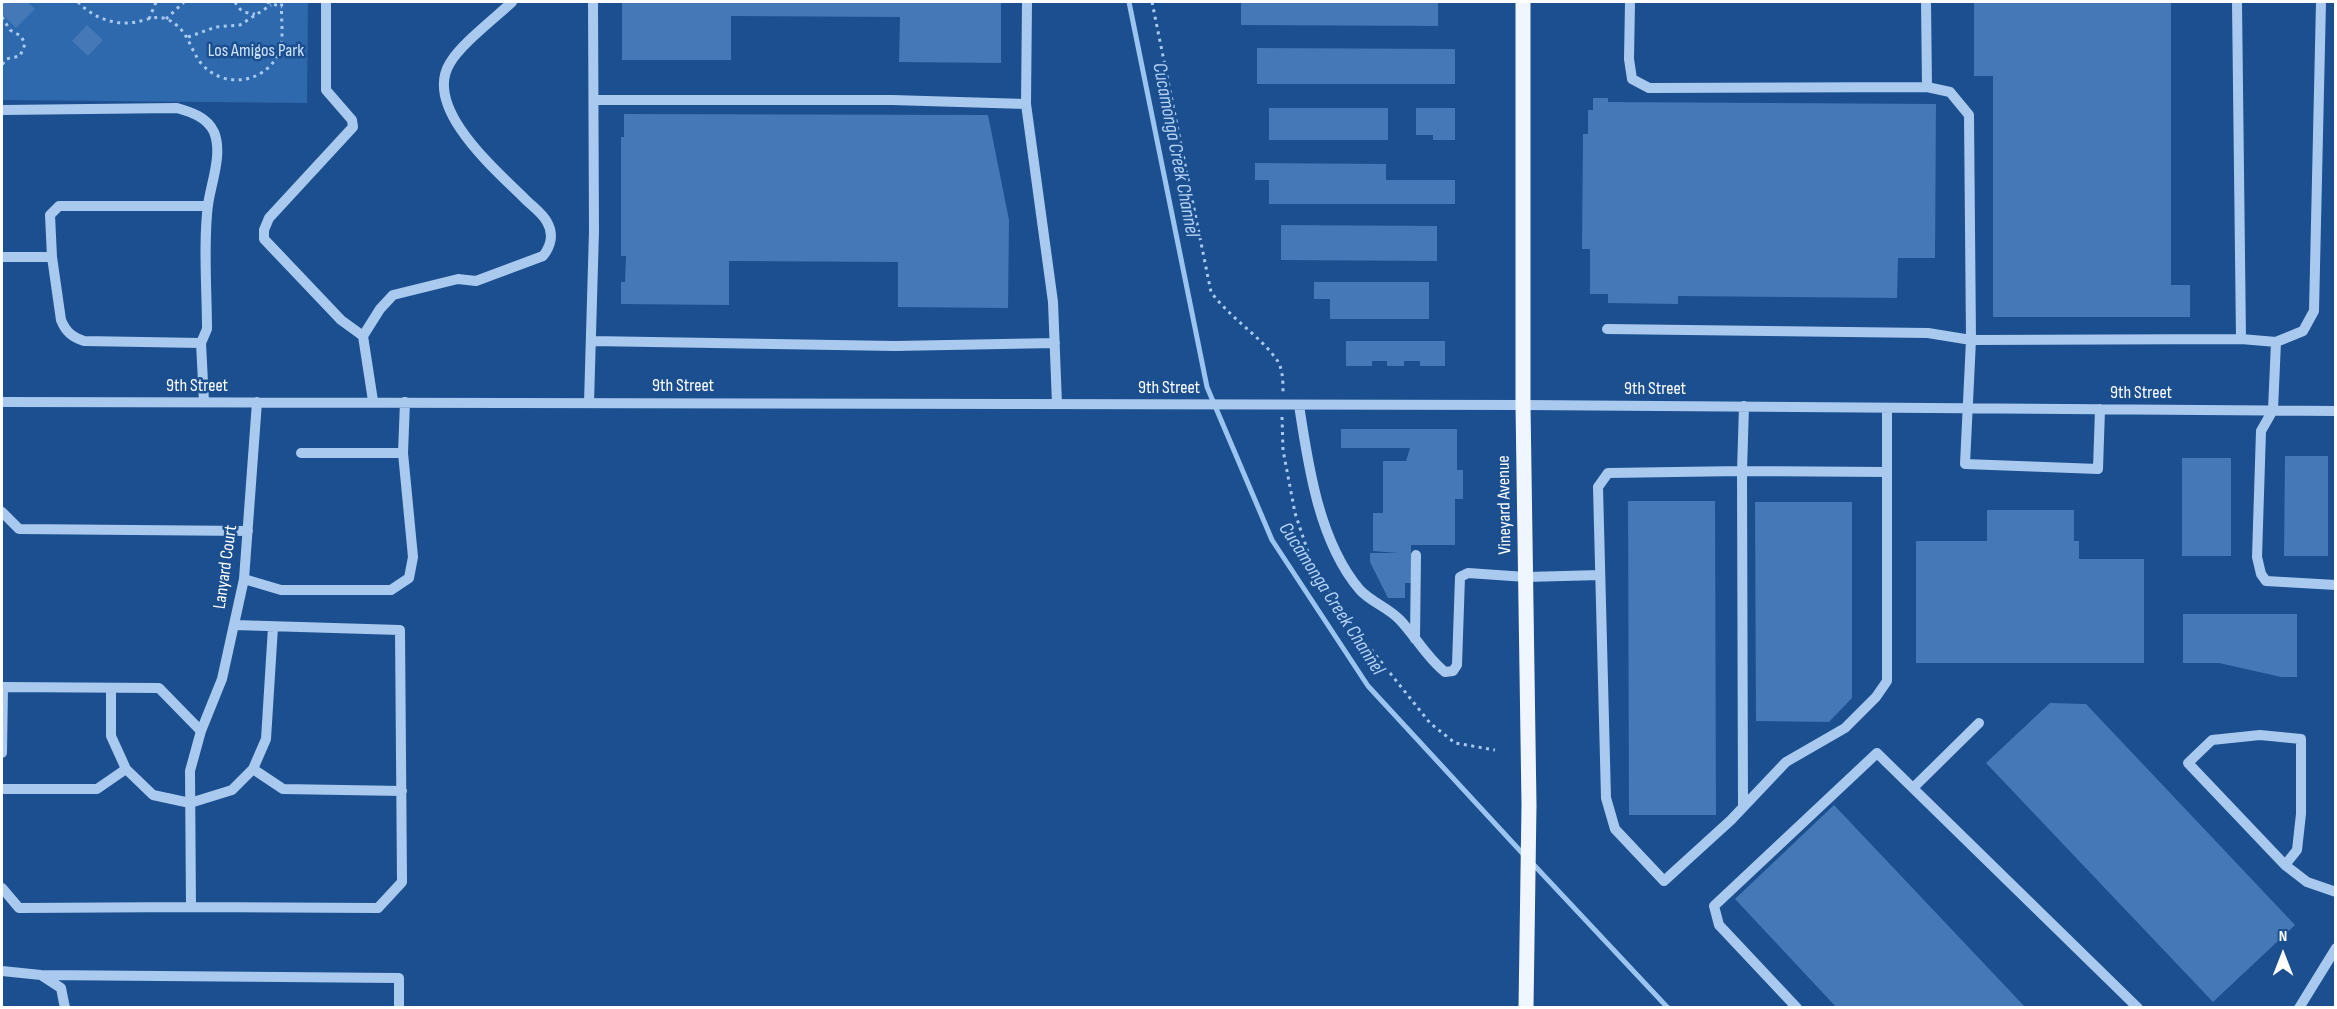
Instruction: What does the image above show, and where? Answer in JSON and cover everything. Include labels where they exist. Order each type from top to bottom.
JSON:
[{"type":"main road","name":"Vineyard Avenue","points":[[1523,2],[1523,405],[1529,805],[1526,1008]]},
{"type":"street","points":[[326,2],[326,90],[352,120],[353,127],[269,218],[264,230],[264,239],[341,320],[363,336]]},
{"type":"street","points":[[373,401],[363,336],[380,309],[393,296],[458,279],[476,281],[543,256],[550,247],[551,235],[547,221],[490,165],[455,123],[447,105],[444,84],[448,64],[512,2]]},
{"type":"street","points":[[589,403],[595,100],[593,2]]},
{"type":"street","points":[[1027,2],[1026,104],[1053,302],[1057,404]]},
{"type":"street","points":[[1630,2],[1629,59],[1632,80],[1649,88],[1927,87],[1950,92],[1969,115],[1971,340],[1965,464],[2098,469],[2100,409]]},
{"type":"street","points":[[1926,2],[1927,87]]},
{"type":"street","points":[[2237,2],[2241,339]]},
{"type":"street","points":[[1606,329],[1928,333],[1971,340],[2241,339],[2276,342],[2303,331],[2314,311],[2321,2]]},
{"type":"street","points":[[595,100],[892,100],[1026,104]]},
{"type":"street","points":[[2,110],[177,108],[194,113],[214,133],[216,155],[208,206],[207,329],[201,343],[204,402]]},
{"type":"street","points":[[201,343],[84,341],[73,337],[65,330],[61,320],[51,257],[50,215],[59,206],[208,206]]},
{"type":"street","points":[[2,257],[51,257]]},
{"type":"street","points":[[591,341],[884,346],[1055,343]]},
{"type":"street","points":[[2276,342],[2273,410],[2261,431],[2257,557],[2261,574],[2266,581],[2336,585]]},
{"type":"street","name":"9th Street","points":[[2,402],[1523,405],[2336,411]]},
{"type":"street","name":"Lanyard Court","points":[[191,906],[190,771],[201,731],[222,679],[244,579],[257,402]]},
{"type":"street","points":[[244,579],[281,590],[391,590],[401,586],[409,578],[413,557],[403,453],[405,402]]},
{"type":"street","points":[[1299,405],[1318,503],[1342,561],[1361,591],[1399,619],[1445,672],[1453,671],[1457,665],[1460,577],[1468,573],[1526,577],[1600,574]]},
{"type":"street","points":[[1743,807],[1742,471],[1744,406]]},
{"type":"street","points":[[1887,408],[1887,472],[1887,681],[1876,697],[1845,728],[1786,762],[1743,807],[1664,881],[1615,829],[1606,798],[1598,487],[1608,473],[1887,472]]},
{"type":"street","points":[[301,453],[403,453]]},
{"type":"street","points":[[2,512],[19,529],[248,531]]},
{"type":"street","points":[[1415,639],[1416,555]]},
{"type":"street","points":[[2,888],[19,908],[191,906],[378,908],[402,882],[400,630],[234,625]]},
{"type":"street","points":[[111,688],[111,736],[126,769],[153,795],[190,803],[232,790],[253,769],[266,739],[273,627]]},
{"type":"street","points":[[2,753],[3,687],[159,688],[201,731]]},
{"type":"street","points":[[1912,788],[1980,723]]},
{"type":"street","points":[[2285,864],[2297,850],[2301,814],[2301,739],[2260,735],[2212,740],[2188,763],[2285,864],[2307,882],[2336,892]]},
{"type":"street","points":[[1797,1008],[1719,925],[1714,906],[1877,753],[2138,1008]]},
{"type":"street","points":[[2,789],[97,789],[126,769]]},
{"type":"street","points":[[253,769],[283,789],[402,790]]},
{"type":"street","points":[[2299,1008],[2336,948]]},
{"type":"street","points":[[2,971],[41,975],[399,978],[399,1008]]},
{"type":"street","points":[[41,975],[61,988],[65,1008]]},
{"type":"path","points":[[78,2],[99,18],[122,24],[149,19],[166,19],[188,37],[199,61],[213,73],[230,80],[248,79],[263,73],[274,62],[280,49],[282,2]]},
{"type":"path","points":[[149,19],[156,2]]},
{"type":"path","points":[[166,19],[184,2]]},
{"type":"path","points":[[235,2],[238,8],[246,13],[256,14]]},
{"type":"path","points":[[1152,2],[1211,292],[1223,308],[1278,362],[1284,380]]},
{"type":"path","points":[[188,37],[216,27],[240,25],[269,3],[282,7]]},
{"type":"path","points":[[2,17],[10,30],[21,36],[25,44],[20,56],[6,59],[2,65]]},
{"type":"path","points":[[1281,429],[1295,513],[1310,558],[1346,618],[1430,723],[1455,743],[1495,750]]},
{"type":"green space","name":"Los Amigos Park","points":[[2,2],[308,2],[307,103],[2,100]]},
{"type":"building","points":[[5,2],[27,2],[35,9],[16,28],[2,14],[2,5]]},
{"type":"building","points":[[622,2],[1001,2],[1001,63],[899,62],[900,17],[731,16],[731,60],[622,60]]},
{"type":"building","points":[[1241,2],[1438,2],[1438,26],[1241,25]]},
{"type":"building","points":[[1974,2],[2171,2],[2171,285],[2190,285],[2190,317],[1993,317],[1993,76],[1974,76]]},
{"type":"building","points":[[87,25],[103,40],[88,56],[72,41]]},
{"type":"building","points":[[1257,48],[1455,49],[1455,84],[1257,84]]},
{"type":"building","points":[[1593,98],[1608,98],[1608,102],[1936,104],[1935,258],[1898,258],[1897,298],[1678,296],[1678,304],[1608,303],[1608,294],[1590,294],[1590,249],[1582,249],[1583,134],[1588,134],[1588,110],[1593,110]]},
{"type":"building","points":[[1269,108],[1388,108],[1388,140],[1269,140]]},
{"type":"building","points":[[1416,108],[1455,108],[1455,140],[1433,140],[1433,135],[1416,135]]},
{"type":"building","points":[[624,114],[988,115],[1009,220],[1008,308],[898,307],[898,262],[729,261],[729,305],[621,304],[621,282],[625,282],[626,256],[621,256],[621,137],[624,137]]},
{"type":"building","points":[[1255,163],[1386,164],[1386,180],[1455,180],[1455,204],[1269,204],[1269,180],[1255,180]]},
{"type":"building","points":[[1281,225],[1437,226],[1437,261],[1281,260]]},
{"type":"building","points":[[1314,282],[1429,282],[1429,319],[1330,319],[1330,299],[1314,299]]},
{"type":"building","points":[[1346,341],[1445,341],[1445,366],[1420,366],[1420,361],[1404,361],[1404,366],[1387,366],[1387,361],[1372,361],[1372,366],[1346,366]]},
{"type":"building","points":[[1341,429],[1457,429],[1457,470],[1463,470],[1463,499],[1455,499],[1455,545],[1411,545],[1411,583],[1405,583],[1405,598],[1388,598],[1370,562],[1370,553],[1398,553],[1373,551],[1373,513],[1383,513],[1383,461],[1406,461],[1410,448],[1341,448]]},
{"type":"building","points":[[2285,456],[2328,456],[2328,556],[2284,556]]},
{"type":"building","points":[[2182,458],[2231,458],[2231,556],[2182,556]]},
{"type":"building","points":[[1628,501],[1715,501],[1716,815],[1629,815]]},
{"type":"building","points":[[1755,502],[1852,502],[1852,698],[1829,722],[1756,721]]},
{"type":"building","points":[[1987,510],[2074,510],[2074,541],[2079,541],[2079,559],[2144,559],[2144,663],[1916,663],[1916,541],[1987,541]]},
{"type":"building","points":[[2183,614],[2297,614],[2297,677],[2281,677],[2219,663],[2183,663]]},
{"type":"building","points":[[2050,703],[2086,704],[2295,925],[2213,1002],[1986,763]]},
{"type":"building","points":[[1834,805],[2026,1008],[1837,1008],[1735,899]]},
{"type":"waterway","name":"Cucamonga Creek Channel","points":[[1129,2],[1207,387],[1272,540],[1368,686],[1524,855]]},
{"type":"waterway","name":"Cucamonga Creek Channel","points":[[1533,864],[1668,1008]]}]
